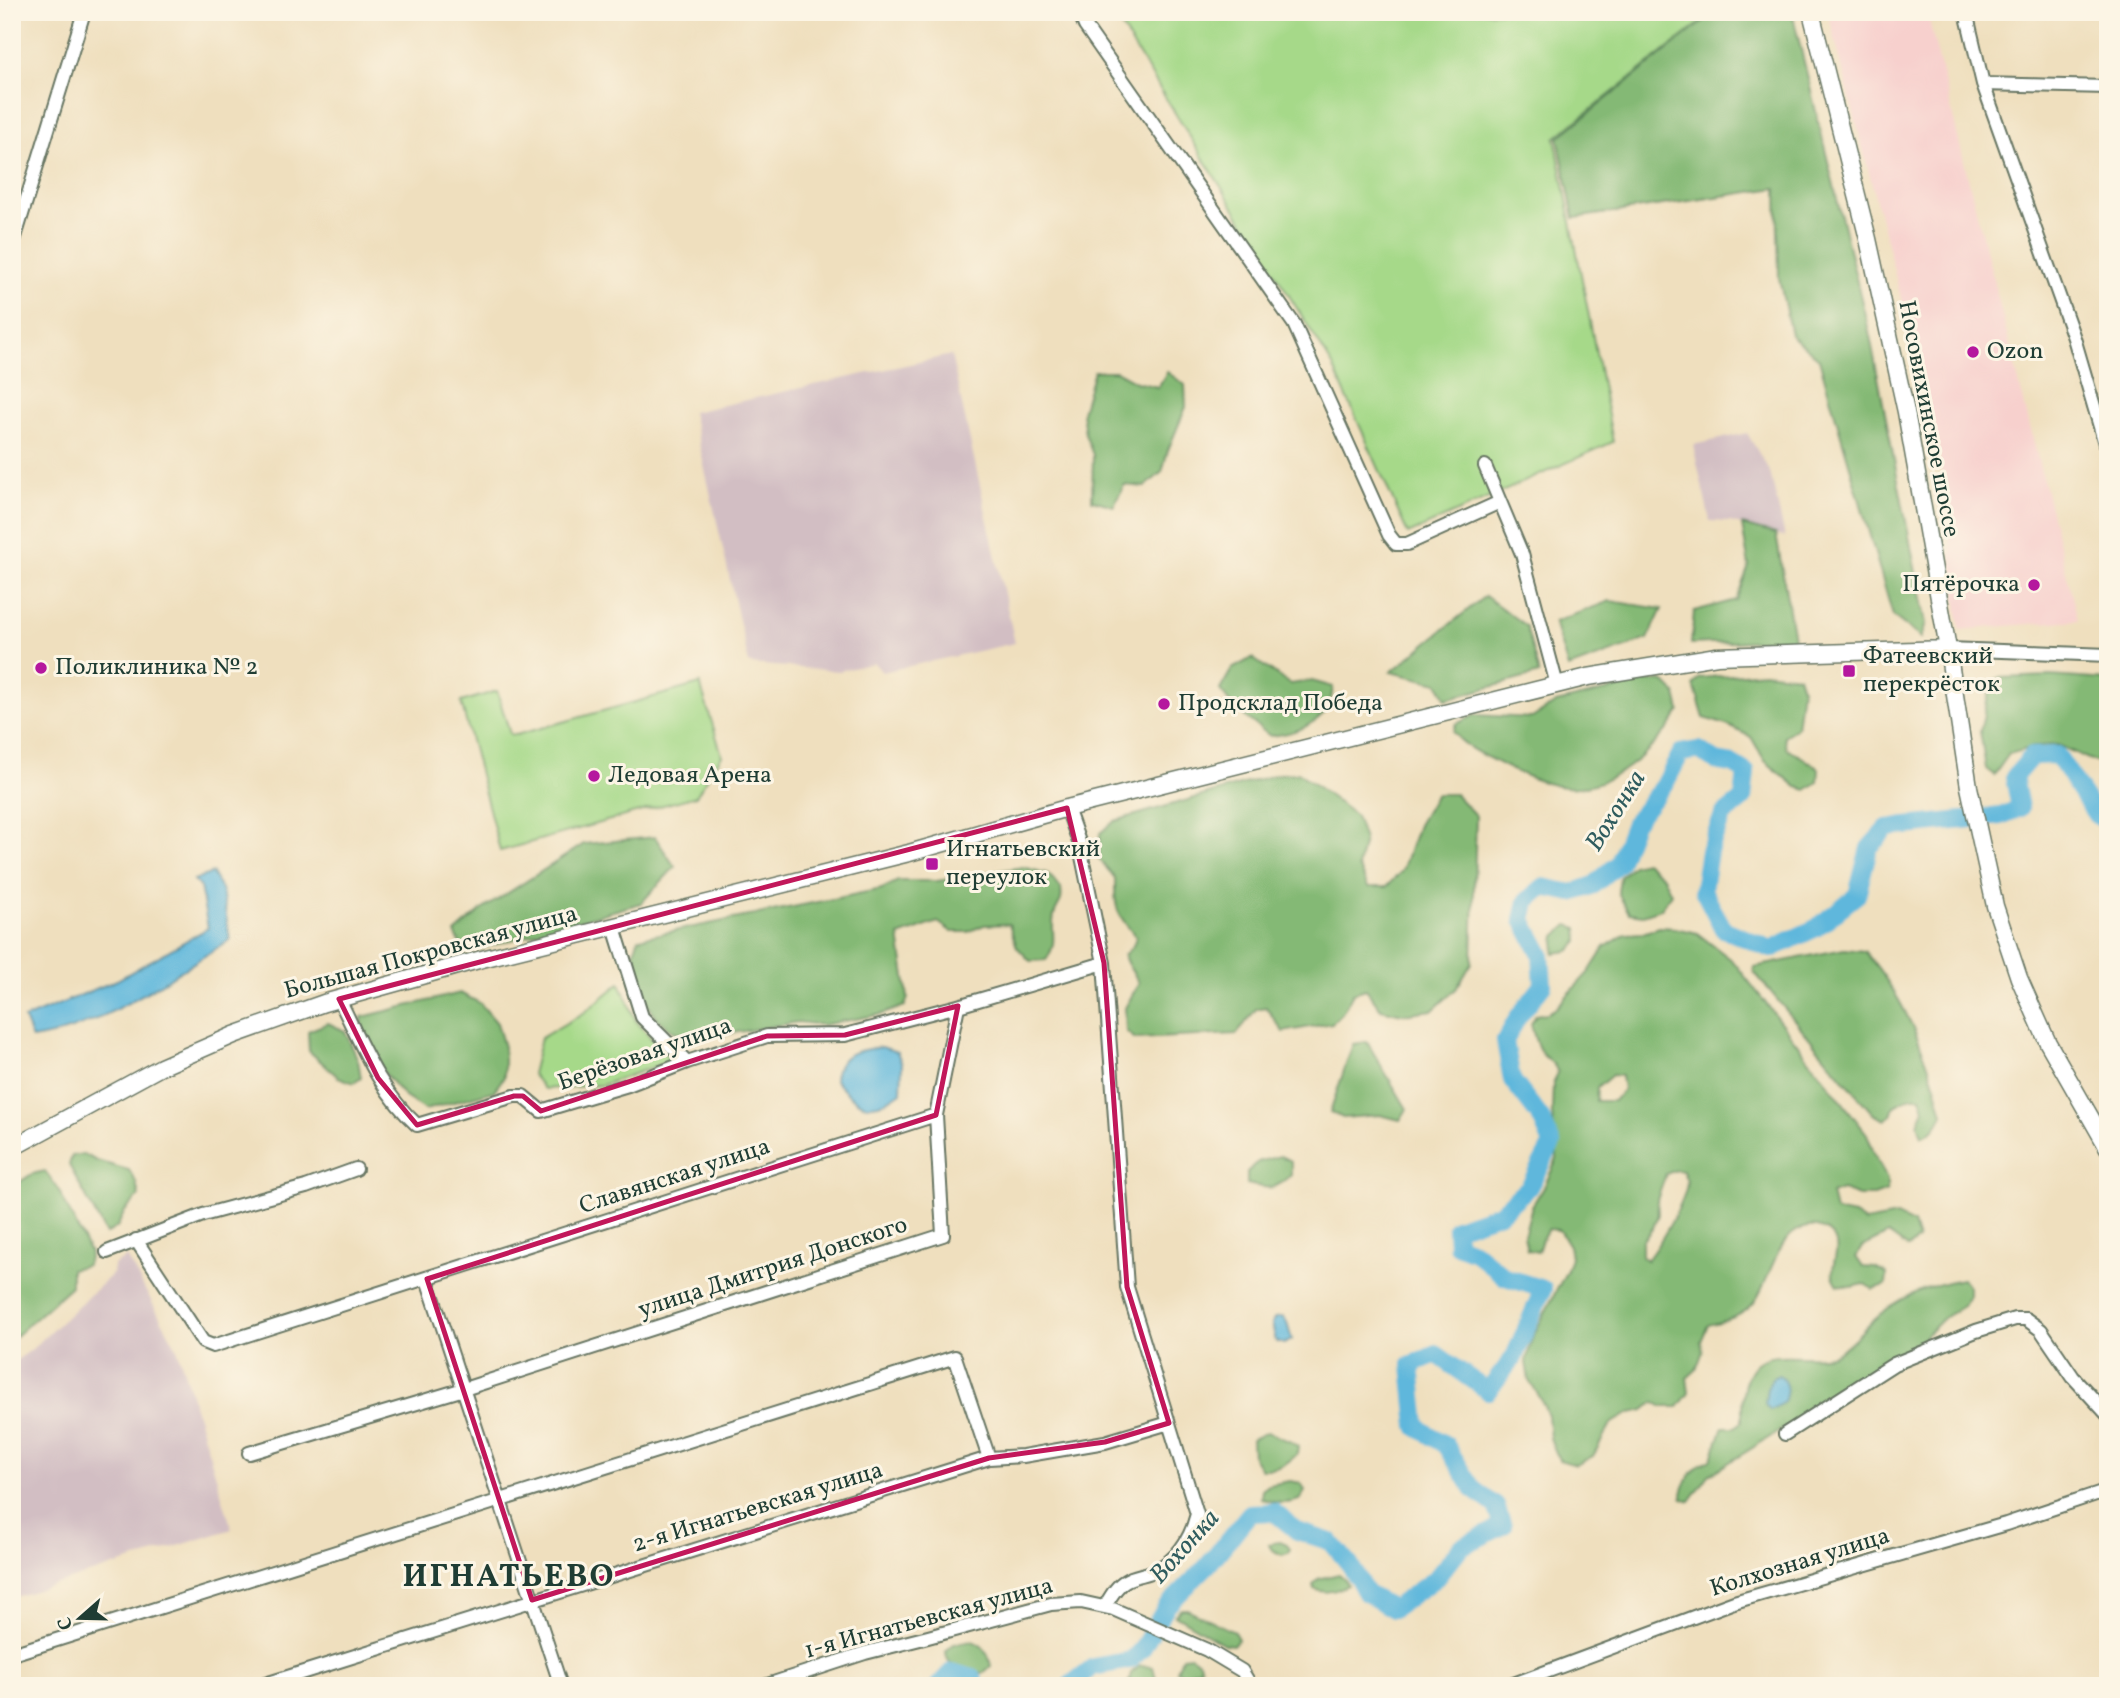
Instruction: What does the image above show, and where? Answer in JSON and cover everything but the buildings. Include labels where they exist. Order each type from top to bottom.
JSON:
[{"type":"main road","name":"Носовихинское шоссе","points":[[1811,12],[1868,239],[1906,412],[1948,649],[1969,787],[1995,906],[2019,978],[2048,1043],[2108,1148]]},
{"type":"main road","name":"Большая Покровская улица","points":[[12,1148],[161,1067],[244,1031],[339,999],[482,959],[884,858],[1067,808],[1557,685],[1644,667],[1717,656],[1948,649]]},
{"type":"street","points":[[12,247],[84,12]]},
{"type":"street","points":[[1079,12],[1085,26],[1294,324],[1389,535],[1396,544],[1407,544],[1500,502]]},
{"type":"street","points":[[1966,12],[1983,85],[2074,338],[2108,454]]},
{"type":"street","points":[[1983,85],[2108,87]]},
{"type":"street","points":[[1485,466],[1522,554],[1557,685]]},
{"type":"street","points":[[1948,649],[2108,655]]},
{"type":"street","points":[[1067,808],[1079,842],[1104,963],[1127,1287],[1196,1514],[1192,1533],[1182,1549],[1157,1569],[1125,1581],[1112,1594],[1109,1607]]},
{"type":"street","points":[[614,927],[642,1017],[687,1062]]},
{"type":"street","points":[[958,1006],[1104,963]]},
{"type":"street","name":"Берёзовая улица","points":[[339,999],[378,1078],[396,1103],[417,1125],[514,1096],[523,1096],[541,1111],[628,1085],[767,1036],[845,1035],[958,1006]]},
{"type":"street","name":"улица Дмитрия Донского","points":[[249,1453],[464,1389],[943,1235],[936,1115],[958,1006]]},
{"type":"street","name":"Славянская улица","points":[[136,1240],[203,1342],[209,1346],[220,1345],[936,1115]]},
{"type":"street","points":[[107,1252],[203,1215],[306,1187],[356,1169]]},
{"type":"street","points":[[427,1279],[561,1686]]},
{"type":"street","points":[[1785,1434],[1894,1364],[1976,1331],[2015,1319],[2026,1320],[2041,1330],[2073,1377],[2108,1415]]},
{"type":"street","points":[[12,1654],[955,1357],[989,1458]]},
{"type":"street","name":"2-я Игнатьевская улица","points":[[259,1686],[989,1458],[1023,1456],[1105,1442],[1169,1423]]},
{"type":"street","name":"Колхозная улица","points":[[1508,1686],[1734,1602],[2006,1524],[2108,1489]]},
{"type":"street","name":"1-я Игнатьевская улица","points":[[764,1686],[865,1653],[1051,1604],[1081,1602],[1109,1607],[1207,1650],[1242,1671],[1251,1686]]},
{"type":"highlighted area","points":[[1067,808],[1104,963],[1127,1287],[1169,1423],[1105,1442],[989,1458],[532,1600],[427,1279],[936,1115],[958,1006],[845,1035],[767,1036],[541,1111],[523,1096],[514,1096],[417,1125],[378,1078],[339,999]]},
{"type":"shaded area","points":[[1828,12],[1927,12],[2078,620],[1960,630],[1938,443]]},
{"type":"shaded area","points":[[951,355],[1015,643],[882,672],[874,663],[839,671],[749,664],[692,412]]},
{"type":"shaded area","points":[[1747,433],[1770,472],[1785,537],[1730,522],[1710,521],[1693,445]]},
{"type":"shaded area","points":[[127,1257],[177,1348],[232,1529],[12,1598],[12,1363],[30,1351],[113,1273],[114,1265]]},
{"type":"green space","points":[[1112,12],[1714,12],[1555,138],[1613,442],[1408,534],[1333,366]]},
{"type":"green space","points":[[1715,12],[1792,12],[1870,336],[1926,624],[1921,638],[1893,616],[1819,359],[1791,335],[1779,278],[1777,188],[1574,218],[1558,138]]},
{"type":"green space","points":[[1094,371],[1116,371],[1136,382],[1158,387],[1167,372],[1185,385],[1186,407],[1162,472],[1145,487],[1124,485],[1114,506],[1092,500],[1093,455],[1085,434],[1082,412]]},
{"type":"green space","points":[[1742,525],[1776,534],[1794,639],[1691,644],[1694,611],[1736,600],[1749,566]]},
{"type":"green space","points":[[1485,596],[1526,626],[1539,674],[1446,699],[1438,683],[1391,672]]},
{"type":"green space","points":[[1610,601],[1662,609],[1648,639],[1568,668],[1554,622]]},
{"type":"green space","points":[[1252,658],[1290,684],[1312,681],[1333,687],[1327,709],[1315,721],[1301,729],[1270,736],[1235,709],[1220,690],[1232,669]]},
{"type":"green space","points":[[1764,672],[1798,676],[1802,688],[1797,728],[1784,736],[1786,748],[1819,769],[1818,782],[1806,790],[1797,787],[1765,761],[1751,737],[1704,718],[1694,685],[1700,678]]},
{"type":"green space","points":[[2050,676],[2108,680],[2108,765],[2058,745],[2037,746],[2009,754],[1994,775],[1986,769],[1980,731],[1992,681],[1999,678]]},
{"type":"green space","points":[[1646,681],[1663,681],[1676,694],[1680,711],[1644,754],[1612,777],[1595,784],[1558,786],[1536,780],[1476,751],[1453,732],[1456,724],[1475,715],[1532,718],[1556,703]]},
{"type":"green space","name":"Ледовая Арена","points":[[700,684],[722,755],[696,796],[500,851],[461,702],[497,691],[510,734],[516,735]]},
{"type":"green space","points":[[1299,773],[1356,816],[1364,840],[1358,867],[1368,887],[1386,887],[1402,871],[1418,825],[1436,794],[1455,794],[1476,816],[1472,963],[1456,989],[1433,1010],[1402,1014],[1381,1009],[1366,989],[1353,993],[1342,1013],[1332,1023],[1283,1032],[1266,1007],[1256,1009],[1237,1034],[1135,1039],[1126,1031],[1125,1008],[1139,983],[1124,955],[1133,946],[1136,937],[1118,910],[1115,878],[1099,859],[1100,833],[1115,821],[1278,774]]},
{"type":"green space","points":[[655,837],[675,867],[641,903],[465,953],[455,933],[480,911],[584,844]]},
{"type":"green space","points":[[1645,862],[1663,877],[1671,893],[1661,909],[1643,915],[1629,913],[1618,893],[1620,877],[1633,865]]},
{"type":"green space","points":[[1023,867],[1048,874],[1061,888],[1061,901],[1054,915],[1052,948],[1046,960],[1030,961],[1017,947],[1009,924],[984,925],[968,932],[952,932],[938,922],[899,936],[908,998],[905,1006],[883,1014],[822,1025],[798,1022],[698,1039],[672,1031],[658,1019],[644,999],[634,951],[639,938],[882,889],[898,881],[937,881]]},
{"type":"green space","points":[[1568,925],[1578,928],[1579,941],[1569,951],[1554,953],[1556,936]]},
{"type":"green space","points":[[1659,927],[1697,933],[1733,961],[1867,1134],[1887,1179],[1887,1191],[1874,1196],[1859,1196],[1842,1190],[1831,1194],[1835,1211],[1854,1215],[1865,1222],[1897,1216],[1913,1224],[1918,1240],[1908,1248],[1888,1234],[1862,1247],[1856,1257],[1863,1267],[1875,1268],[1887,1274],[1886,1285],[1873,1289],[1864,1284],[1852,1287],[1838,1285],[1833,1271],[1836,1243],[1826,1230],[1816,1227],[1803,1228],[1792,1234],[1776,1256],[1752,1305],[1737,1316],[1708,1325],[1701,1341],[1703,1351],[1696,1370],[1687,1378],[1689,1393],[1678,1407],[1663,1407],[1654,1402],[1644,1410],[1630,1413],[1611,1424],[1593,1456],[1576,1465],[1559,1460],[1550,1438],[1548,1416],[1529,1381],[1526,1362],[1532,1338],[1571,1257],[1569,1246],[1559,1230],[1548,1229],[1538,1252],[1527,1250],[1524,1235],[1532,1206],[1557,1159],[1552,1113],[1553,1083],[1558,1073],[1539,1049],[1531,1024],[1536,1015],[1556,1008],[1589,972],[1605,947],[1626,934],[1643,933]],"holes":[[[1612,1075],[1621,1076],[1623,1090],[1614,1101],[1596,1101],[1597,1088]],[[1676,1170],[1683,1171],[1687,1181],[1686,1189],[1671,1222],[1647,1260],[1642,1256],[1642,1241],[1653,1228],[1658,1214],[1657,1200],[1666,1174]]]},
{"type":"green space","points":[[1844,949],[1864,951],[1891,987],[1913,1028],[1930,1070],[1943,1114],[1935,1128],[1926,1135],[1922,1136],[1918,1124],[1924,1109],[1920,1097],[1911,1097],[1894,1106],[1891,1115],[1885,1120],[1873,1114],[1754,972],[1754,967]]},
{"type":"green space","points":[[620,983],[636,1021],[671,1061],[602,1085],[544,1089],[532,1074],[541,1038],[585,1012]]},
{"type":"green space","points":[[460,993],[480,1003],[497,1023],[504,1047],[504,1077],[494,1091],[425,1110],[405,1097],[383,1072],[363,1035],[362,1017]]},
{"type":"green space","points":[[328,1023],[345,1031],[358,1060],[361,1078],[354,1083],[338,1077],[309,1051],[308,1031]]},
{"type":"green space","points":[[1367,1042],[1407,1109],[1400,1120],[1380,1115],[1343,1118],[1330,1112],[1353,1044]]},
{"type":"green space","points":[[83,1154],[129,1170],[136,1182],[139,1196],[125,1211],[117,1227],[106,1234],[69,1165],[72,1156]]},
{"type":"green space","points":[[1280,1156],[1291,1161],[1291,1174],[1286,1180],[1272,1187],[1247,1184],[1247,1172],[1258,1162]]},
{"type":"green space","points":[[45,1171],[57,1187],[90,1253],[87,1265],[71,1269],[71,1286],[12,1339],[12,1187],[32,1174]]},
{"type":"green space","points":[[1962,1279],[1969,1286],[1969,1296],[1963,1306],[1942,1319],[1921,1340],[1709,1475],[1690,1501],[1682,1498],[1683,1489],[1691,1475],[1712,1457],[1723,1427],[1735,1427],[1742,1422],[1743,1392],[1747,1378],[1761,1360],[1781,1356],[1827,1356],[1836,1353],[1872,1321],[1903,1299]]},
{"type":"green space","points":[[1267,1432],[1298,1447],[1297,1454],[1281,1466],[1261,1469],[1253,1457],[1252,1439]]},
{"type":"green space","points":[[1290,1481],[1301,1483],[1305,1490],[1301,1499],[1281,1503],[1261,1498],[1262,1490],[1269,1485]]},
{"type":"green space","points":[[1280,1541],[1287,1544],[1290,1549],[1288,1553],[1282,1555],[1272,1550],[1269,1545]]},
{"type":"green space","points":[[1339,1574],[1347,1585],[1331,1591],[1314,1589],[1313,1585],[1318,1579]]},
{"type":"green space","points":[[1181,1609],[1187,1609],[1234,1632],[1238,1639],[1233,1645],[1224,1644],[1175,1615]]},
{"type":"green space","points":[[972,1641],[983,1647],[989,1657],[991,1666],[982,1674],[954,1665],[947,1657],[946,1651],[954,1644]]},
{"type":"green space","points":[[1191,1656],[1199,1662],[1201,1668],[1185,1674],[1177,1671],[1182,1657]]},
{"type":"green space","points":[[1140,1666],[1153,1667],[1158,1686],[1128,1686],[1131,1673]]},
{"type":"water","points":[[212,873],[222,891],[230,940],[110,1013],[58,1033],[32,1039],[24,1019],[117,980],[208,928],[200,887],[194,880]]},
{"type":"water","points":[[882,1047],[897,1052],[902,1064],[901,1092],[872,1105],[857,1101],[835,1080],[840,1063],[857,1051]]},
{"type":"water","points":[[1283,1317],[1292,1340],[1284,1344],[1276,1342],[1272,1323],[1276,1318]]},
{"type":"water","points":[[1779,1375],[1786,1384],[1787,1391],[1784,1402],[1770,1410],[1765,1403],[1767,1389],[1772,1378]]},
{"type":"waterway","name":"Вохонка","points":[[1069,1686],[1093,1667],[1131,1660],[1142,1649],[1166,1607],[1208,1565],[1250,1513],[1274,1512],[1297,1531],[1331,1542],[1350,1565],[1366,1593],[1393,1609],[1436,1578],[1461,1547],[1503,1526],[1496,1506],[1473,1489],[1446,1445],[1417,1427],[1411,1365],[1436,1354],[1488,1391],[1514,1357],[1543,1289],[1505,1277],[1475,1252],[1457,1245],[1456,1228],[1500,1213],[1529,1187],[1552,1144],[1541,1118],[1512,1080],[1505,1041],[1518,1017],[1543,985],[1541,954],[1523,920],[1527,901],[1543,887],[1572,893],[1594,885],[1619,863],[1634,823],[1666,782],[1681,753],[1699,750],[1715,761],[1733,764],[1746,772],[1743,799],[1723,815],[1709,851],[1703,890],[1723,929],[1771,949],[1816,928],[1857,895],[1869,848],[1887,828],[2001,816],[2020,808],[2014,777],[2032,756],[2057,755],[2096,815],[2108,822]]},
{"type":"waterway","name":"Вохонка","points":[[938,1686],[951,1672],[973,1678],[976,1686]]},
{"type":"place","name":"Ozon","points":[[1973,352]]},
{"type":"place","name":"Пятёрочка","points":[[2034,585]]},
{"type":"place","name":"Поликлиника № 2","points":[[41,668]]},
{"type":"place","name":"Фатеевский перекрёсток","points":[[1849,671]]},
{"type":"place","name":"Продсклад Победа","points":[[1164,704]]},
{"type":"place","name":"Ледовая Арена","points":[[594,776]]},
{"type":"place","name":"Игнатьевский переулок","points":[[932,864]]},
{"type":"district","name":"ИГНАТЬЕВО","points":[[509,1578]]}]
